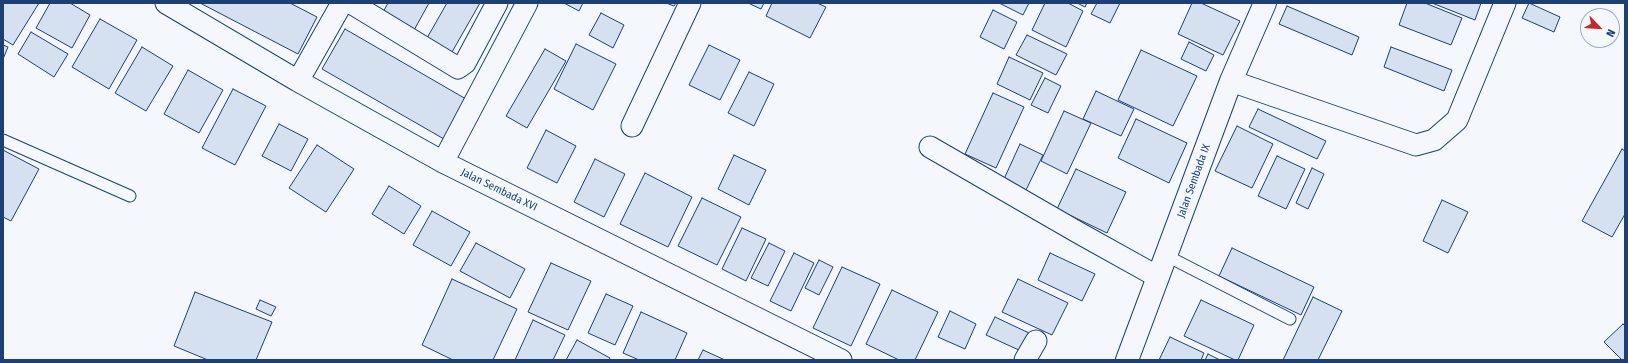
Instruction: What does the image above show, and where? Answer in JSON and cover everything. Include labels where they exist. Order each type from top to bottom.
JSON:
[{"type":"street","name":"Jalan Sembada XVI","points":[[166,3],[298,81],[443,162],[841,360]]},
{"type":"street","points":[[298,81],[342,3]]},
{"type":"street","points":[[351,3],[458,68],[465,63],[497,3]]},
{"type":"street","points":[[443,162],[527,3]]},
{"type":"street","points":[[632,126],[690,3]]},
{"type":"street","name":"Jalan Sembada IX","points":[[1127,360],[1231,81],[1265,3]]},
{"type":"street","points":[[1231,81],[1416,145],[1434,140],[1457,120],[1505,3]]},
{"type":"street","points":[[930,147],[1079,234],[1158,277]]},
{"type":"street","points":[[1025,360],[1036,341]]},
{"type":"lane","points":[[3,140],[130,196]]},
{"type":"lane","points":[[1167,256],[1290,319]]},
{"type":"building","points":[[3,3],[39,3],[13,45],[3,39]]},
{"type":"building","points":[[50,3],[70,3],[90,15],[72,48],[36,28]]},
{"type":"building","points":[[200,3],[290,3],[317,17],[298,54]]},
{"type":"building","points":[[388,3],[429,3],[413,32],[382,14]]},
{"type":"building","points":[[447,3],[480,3],[448,59],[423,45]]},
{"type":"building","points":[[564,3],[583,3],[579,11]]},
{"type":"building","points":[[666,3],[676,3],[674,6]]},
{"type":"building","points":[[748,3],[764,3],[761,9]]},
{"type":"building","points":[[772,3],[817,3],[826,7],[810,38],[766,16]]},
{"type":"building","points":[[999,3],[1029,3],[1023,15]]},
{"type":"building","points":[[1045,3],[1068,3],[1083,11],[1066,47],[1032,30]]},
{"type":"building","points":[[1077,3],[1087,3],[1085,7]]},
{"type":"building","points":[[1097,3],[1120,3],[1110,23],[1091,14]]},
{"type":"building","points":[[1192,3],[1201,3],[1240,21],[1223,55],[1178,34]]},
{"type":"building","points":[[1407,3],[1425,3],[1462,18],[1451,45],[1399,25]]},
{"type":"building","points":[[1432,3],[1481,3],[1475,20]]},
{"type":"building","points":[[1529,3],[1560,17],[1554,32],[1522,18]]},
{"type":"building","points":[[1287,6],[1359,37],[1352,55],[1279,24]]},
{"type":"building","points":[[993,10],[1017,22],[1004,49],[980,37]]},
{"type":"building","points":[[601,13],[624,25],[613,48],[589,35]]},
{"type":"building","points":[[100,19],[137,40],[109,89],[72,67]]},
{"type":"building","points":[[345,29],[466,99],[444,139],[322,69]]},
{"type":"building","points":[[31,32],[68,54],[54,77],[18,54]]},
{"type":"building","points":[[1027,35],[1067,54],[1056,75],[1016,55]]},
{"type":"building","points":[[1189,42],[1214,55],[1206,71],[1181,59]]},
{"type":"building","points":[[576,44],[616,64],[593,110],[554,89]]},
{"type":"building","points":[[3,45],[8,47],[3,59]]},
{"type":"building","points":[[709,45],[740,60],[720,100],[689,85]]},
{"type":"building","points":[[142,47],[173,66],[146,111],[115,93]]},
{"type":"building","points":[[1391,47],[1452,70],[1444,91],[1384,67]]},
{"type":"building","points":[[545,49],[566,61],[527,128],[506,116]]},
{"type":"building","points":[[1141,50],[1197,76],[1173,126],[1118,100]]},
{"type":"building","points":[[1009,57],[1043,73],[1030,100],[997,84]]},
{"type":"building","points":[[188,70],[223,90],[199,133],[164,114]]},
{"type":"building","points":[[749,72],[774,84],[754,126],[728,113]]},
{"type":"building","points":[[1045,78],[1061,86],[1048,113],[1031,105]]},
{"type":"building","points":[[233,89],[266,106],[235,165],[202,148]]},
{"type":"building","points":[[1096,91],[1134,109],[1121,136],[1083,119]]},
{"type":"building","points":[[993,93],[1024,107],[996,168],[965,154]]},
{"type":"building","points":[[1258,109],[1326,141],[1317,159],[1249,127]]},
{"type":"building","points":[[1064,111],[1091,123],[1067,174],[1041,161]]},
{"type":"building","points":[[1136,119],[1187,143],[1169,183],[1118,158]]},
{"type":"building","points":[[279,124],[308,139],[291,171],[262,156]]},
{"type":"building","points":[[1237,126],[1273,144],[1252,188],[1215,171]]},
{"type":"building","points":[[546,130],[576,146],[557,183],[527,168]]},
{"type":"building","points":[[1020,144],[1043,155],[1026,190],[1004,179]]},
{"type":"building","points":[[317,145],[354,169],[326,212],[289,188]]},
{"type":"building","points":[[1622,149],[1625,151],[1625,214],[1612,237],[1582,221]]},
{"type":"building","points":[[3,150],[39,169],[11,221],[3,217]]},
{"type":"building","points":[[734,155],[766,170],[749,205],[718,189]]},
{"type":"building","points":[[1277,156],[1305,169],[1286,209],[1258,196]]},
{"type":"building","points":[[595,159],[625,174],[604,217],[574,202]]},
{"type":"building","points":[[1312,168],[1324,174],[1308,209],[1296,203]]},
{"type":"building","points":[[1076,169],[1126,192],[1107,233],[1057,209]]},
{"type":"building","points":[[645,173],[692,197],[668,247],[620,224]]},
{"type":"building","points":[[389,186],[421,206],[404,234],[372,214]]},
{"type":"building","points":[[702,198],[741,217],[717,265],[678,246]]},
{"type":"building","points":[[1442,200],[1468,212],[1448,253],[1423,241]]},
{"type":"building","points":[[432,211],[470,232],[451,266],[413,245]]},
{"type":"building","points":[[742,228],[766,239],[746,281],[722,269]]},
{"type":"building","points":[[476,243],[525,269],[510,298],[460,271]]},
{"type":"building","points":[[769,243],[785,251],[768,286],[751,278]]},
{"type":"building","points":[[1232,248],[1314,287],[1301,315],[1219,276]]},
{"type":"building","points":[[794,253],[814,263],[791,311],[770,301]]},
{"type":"building","points":[[1050,253],[1095,274],[1082,301],[1038,280]]},
{"type":"building","points":[[819,260],[833,267],[819,295],[805,288]]},
{"type":"building","points":[[551,263],[591,281],[568,330],[528,312]]},
{"type":"building","points":[[842,267],[880,284],[851,346],[813,328]]},
{"type":"building","points":[[452,279],[517,309],[493,360],[453,360],[422,345]]},
{"type":"building","points":[[1018,279],[1068,303],[1052,335],[1002,312]]},
{"type":"building","points":[[892,290],[938,312],[915,360],[899,360],[866,344]]},
{"type":"building","points":[[195,292],[272,322],[256,360],[208,360],[174,346]]},
{"type":"building","points":[[606,294],[633,306],[615,345],[588,333]]},
{"type":"building","points":[[1313,297],[1342,311],[1318,360],[1283,360]]},
{"type":"building","points":[[260,300],[276,307],[271,316],[256,309]]},
{"type":"building","points":[[1201,300],[1254,325],[1238,360],[1235,360],[1184,336]]},
{"type":"building","points":[[950,311],[976,324],[965,349],[938,337]]},
{"type":"building","points":[[641,312],[687,333],[675,360],[639,360],[623,353]]},
{"type":"building","points":[[995,317],[1029,333],[1021,351],[986,335]]},
{"type":"building","points":[[533,320],[565,335],[553,360],[515,360]]},
{"type":"building","points":[[1623,324],[1625,326],[1625,360],[1622,360],[1604,342]]},
{"type":"building","points":[[1170,337],[1204,353],[1201,360],[1159,360]]},
{"type":"building","points":[[577,340],[610,358],[609,360],[566,360]]},
{"type":"building","points":[[703,350],[725,360],[698,360]]},
{"type":"building","points":[[1208,354],[1220,360],[1205,360]]}]
